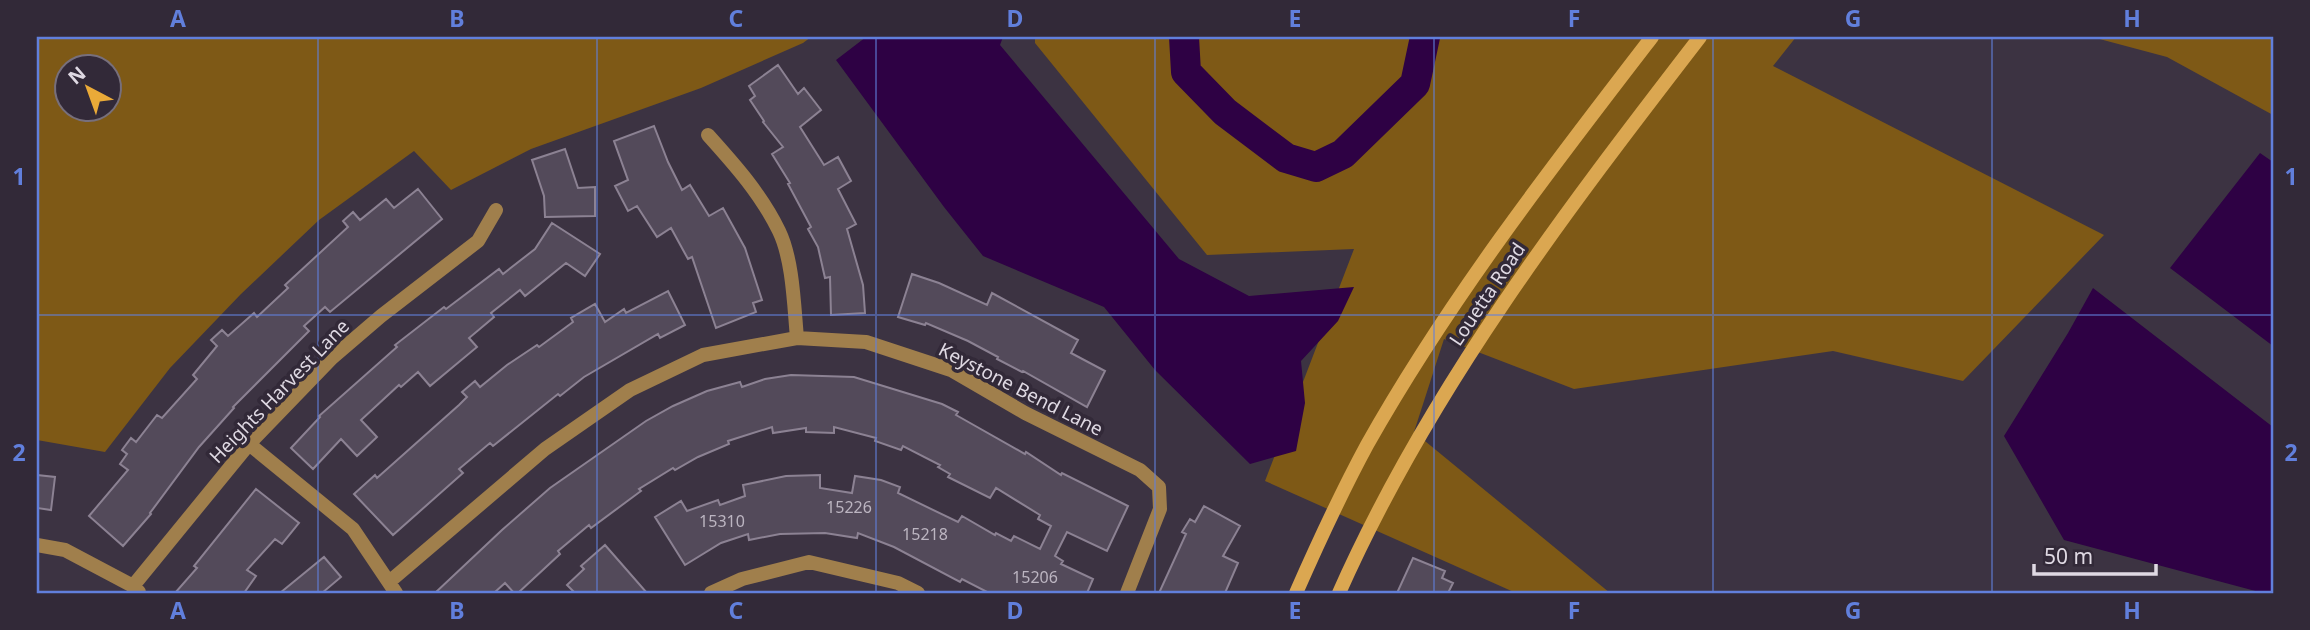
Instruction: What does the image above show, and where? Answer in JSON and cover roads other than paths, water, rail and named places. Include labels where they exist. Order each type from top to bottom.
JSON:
[{"type":"main road","name":"Louetta Road","points":[[1296,593],[1367,445],[1419,362],[1480,267],[1652,37]]},
{"type":"main road","name":"Louetta Road","points":[[1339,593],[1405,459],[1456,375],[1518,280],[1700,37]]},
{"type":"street","points":[[708,135],[744,174],[780,233],[792,284],[797,338]]},
{"type":"street","name":"Heights Harvest Lane","points":[[136,590],[249,444],[332,358],[381,316],[478,241],[496,210]]},
{"type":"street","name":"Keystone Bend Lane","points":[[392,588],[545,449],[631,390],[703,355],[797,338],[866,342],[951,370],[1025,414],[1140,470],[1158,487],[1160,509],[1126,593]]},
{"type":"street","points":[[249,444],[353,529],[392,588]]},
{"type":"street","points":[[37,545],[65,550],[136,590]]},
{"type":"street","points":[[711,593],[742,579],[809,562],[898,583],[918,593]]},
{"type":"waterway","points":[[1184,37],[1186,72],[1225,112],[1286,158],[1316,167],[1343,154],[1415,84],[1425,37]]}]
